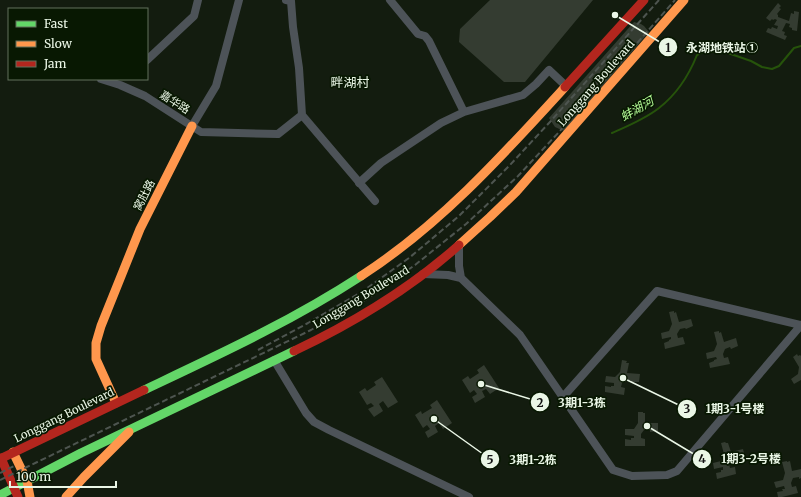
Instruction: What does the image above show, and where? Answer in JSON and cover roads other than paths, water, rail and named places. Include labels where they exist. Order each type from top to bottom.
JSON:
[{"type":"main road","name":"Longgang Boulevard","points":[[0,458],[261,334],[307,309],[380,264],[438,218],[513,144],[644,0]]},
{"type":"main road","name":"Longgang Boulevard","points":[[0,495],[80,453],[300,348],[350,321],[396,293],[445,257],[516,192],[684,0]]},
{"type":"main road","name":"窝肚路","points":[[116,403],[96,359],[96,343],[101,326],[140,229],[192,126]]},
{"type":"main road","points":[[66,497],[84,477],[134,428]]},
{"type":"main road","points":[[13,452],[27,481],[30,497]]},
{"type":"main road","points":[[0,458],[18,497]]},
{"type":"street","points":[[148,59],[194,16],[198,0]]},
{"type":"street","name":"窝肚路","points":[[192,126],[216,86],[239,0]]},
{"type":"street","points":[[390,0],[418,34],[425,36],[429,41],[464,112]]},
{"type":"street","points":[[289,1],[300,68],[302,116],[375,201]]},
{"type":"street","points":[[359,183],[381,163],[441,123],[464,112],[524,95],[549,70],[566,86]]},
{"type":"street","name":"嘉华路","points":[[108,80],[123,82],[201,132],[278,134],[302,116]]},
{"type":"street","points":[[459,245],[458,266],[461,278]]},
{"type":"street","points":[[422,274],[448,275],[461,278],[520,335],[613,470],[632,476],[667,475],[677,471],[801,325],[657,291],[563,397]]},
{"type":"street","points":[[274,360],[306,413],[314,422],[469,497]]},
{"type":"waterway","name":"蚌湖河","points":[[612,133],[642,119],[665,103],[682,84],[697,55],[705,51],[725,52],[751,61],[762,67],[772,69],[779,66],[794,48],[801,46]]},
{"type":"railway","points":[[258,350],[363,291],[409,258],[459,216],[549,123],[659,0]]},
{"type":"railway","points":[[0,480],[311,330],[367,299],[415,265],[466,224],[518,176],[559,132],[675,0]]},
{"type":"railway","points":[[0,473],[14,466]]},
{"type":"place","name":"永湖地铁站①","points":[[615,15]]},
{"type":"place","name":"1期3-1号楼","points":[[623,378]]},
{"type":"place","name":"3期1-3栋","points":[[481,384]]},
{"type":"place","name":"3期1-2栋","points":[[434,419]]},
{"type":"place","name":"1期3-2号楼","points":[[647,426]]},
{"type":"district","name":"畔湖村","points":[[350,82]]}]
